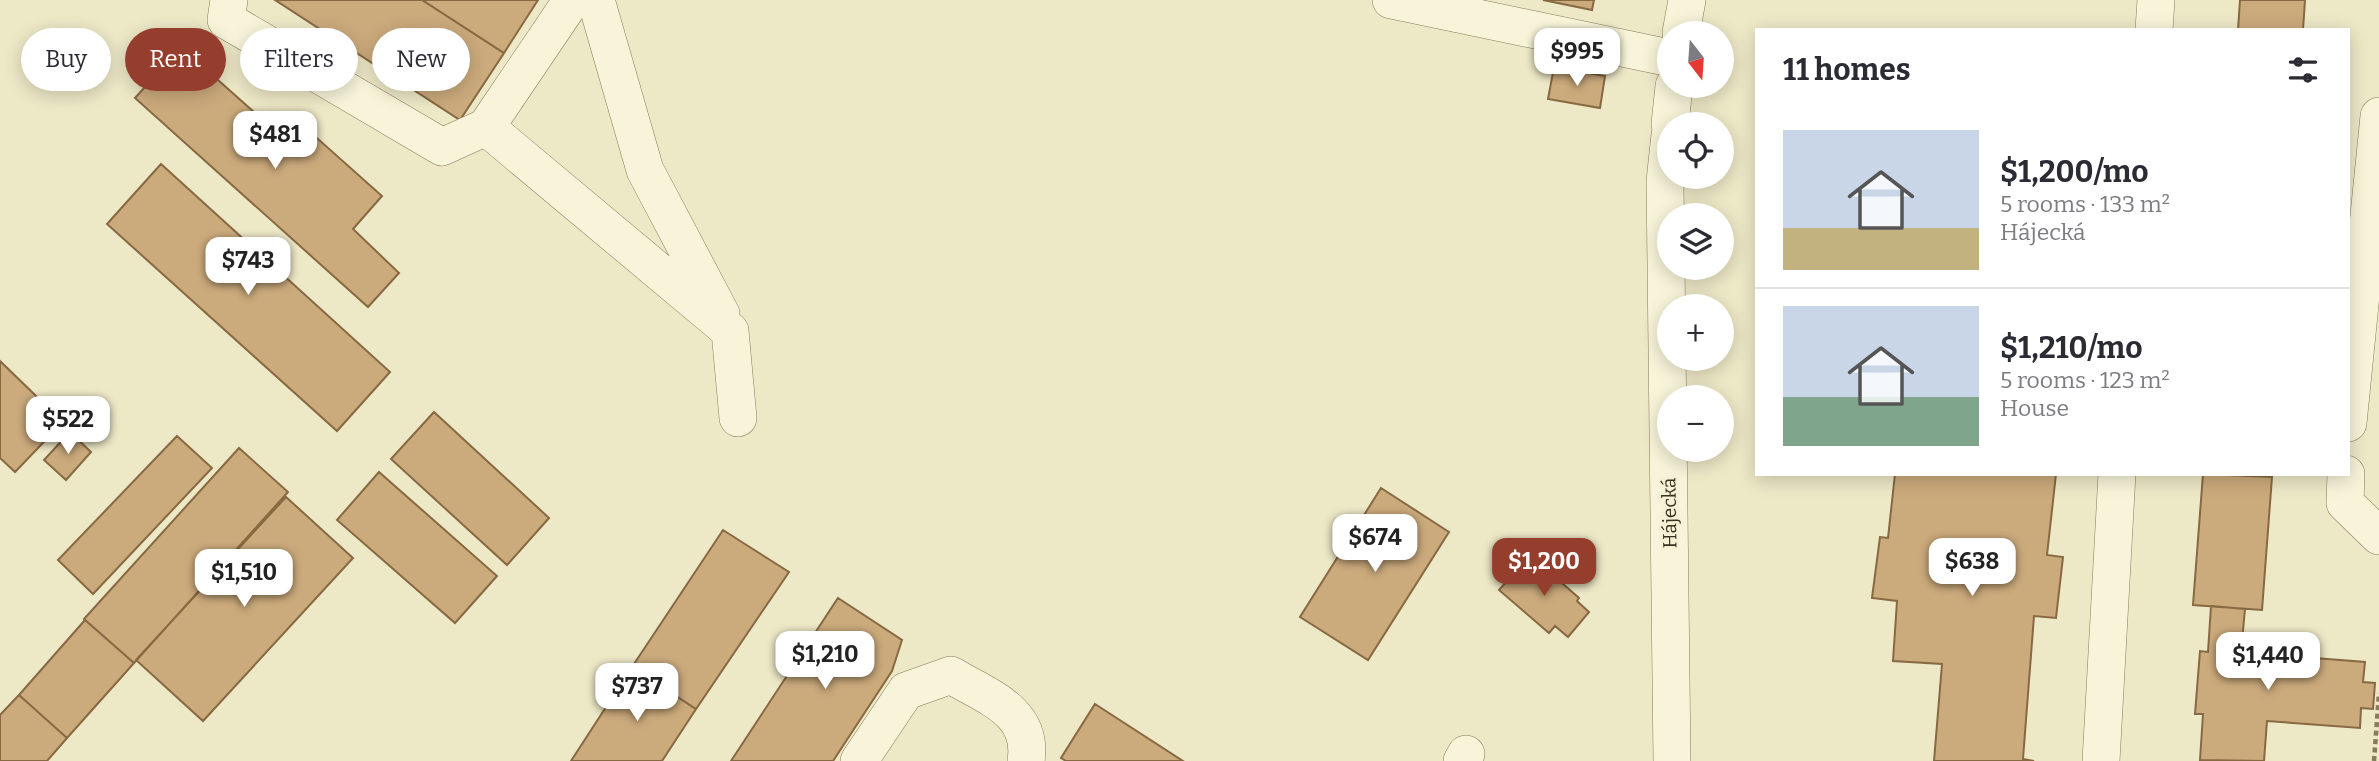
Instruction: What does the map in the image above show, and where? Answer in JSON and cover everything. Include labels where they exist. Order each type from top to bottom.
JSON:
[{"type":"street","points":[[229,0],[226,20],[442,147],[486,127],[572,0]]},
{"type":"street","points":[[596,0],[645,170],[730,331],[738,418]]},
{"type":"street","points":[[1391,0],[1657,55]]},
{"type":"street","points":[[1683,21],[1687,0]]},
{"type":"street","points":[[2154,28],[2156,0]]},
{"type":"street","points":[[2350,414],[2367,341],[2379,116]]},
{"type":"street","points":[[486,127],[730,331]]},
{"type":"street","name":"Hájecká","points":[[1665,189],[1672,761]]},
{"type":"street","points":[[2101,761],[2117,476]]},
{"type":"street","points":[[2346,476],[2345,503],[2379,537]]},
{"type":"street","points":[[859,761],[906,691],[951,675],[1016,714],[1028,746],[1026,761]]},
{"type":"path","points":[[2374,761],[2379,693]]},
{"type":"building","points":[[275,0],[422,0],[465,28],[372,28],[372,63],[358,54],[358,28],[318,28]]},
{"type":"building","points":[[422,0],[538,0],[504,53],[470,31],[470,28],[465,28]]},
{"type":"building","points":[[1543,0],[1594,0],[1592,10]]},
{"type":"building","points":[[2240,0],[2305,0],[2303,28],[2238,28]]},
{"type":"building","points":[[470,31],[504,53],[460,120],[415,91],[470,91]]},
{"type":"building","points":[[1554,67],[1605,76],[1600,108],[1548,99]]},
{"type":"building","points":[[226,87],[274,130],[290,114],[382,196],[353,229],[399,273],[368,307],[135,98],[141,91],[226,91]]},
{"type":"building","points":[[161,164],[390,372],[337,431],[107,224]]},
{"type":"building","points":[[0,361],[63,422],[15,472],[0,458]]},
{"type":"building","points":[[434,412],[549,518],[507,565],[391,459]]},
{"type":"building","points":[[70,432],[91,452],[66,480],[44,460]]},
{"type":"building","points":[[177,436],[212,468],[93,594],[58,560]]},
{"type":"building","points":[[239,448],[288,492],[134,663],[84,619]]},
{"type":"building","points":[[379,472],[497,576],[455,623],[337,520]]},
{"type":"building","points":[[1895,476],[2056,476],[2047,555],[2063,557],[2056,618],[2034,616],[2023,759],[2034,761],[1934,761],[1942,664],[1893,661],[1897,601],[1872,598],[1880,537],[1888,538]]},
{"type":"building","points":[[2203,476],[2272,477],[2262,610],[2193,605]]},
{"type":"building","points":[[1381,488],[1449,532],[1368,660],[1300,617]]},
{"type":"building","points":[[286,497],[353,558],[203,721],[136,660]]},
{"type":"building","points":[[723,530],[789,572],[696,709],[632,667]]},
{"type":"building","points":[[1530,555],[1579,598],[1577,601],[1589,612],[1568,637],[1555,626],[1549,633],[1499,590]]},
{"type":"building","points":[[838,598],[902,640],[892,671],[833,761],[731,761]]},
{"type":"building","points":[[2211,606],[2245,609],[2241,652],[2365,662],[2363,682],[2375,683],[2373,709],[2361,708],[2360,728],[2267,721],[2264,761],[2200,760],[2203,714],[2195,714],[2200,651],[2208,652]]},
{"type":"building","points":[[85,620],[134,663],[67,738],[19,695]]},
{"type":"building","points":[[632,667],[696,709],[662,761],[571,761]]},
{"type":"building","points":[[19,695],[67,738],[47,761],[0,761],[0,715]]},
{"type":"building","points":[[1095,704],[1183,761],[1066,761],[1061,758]]}]
